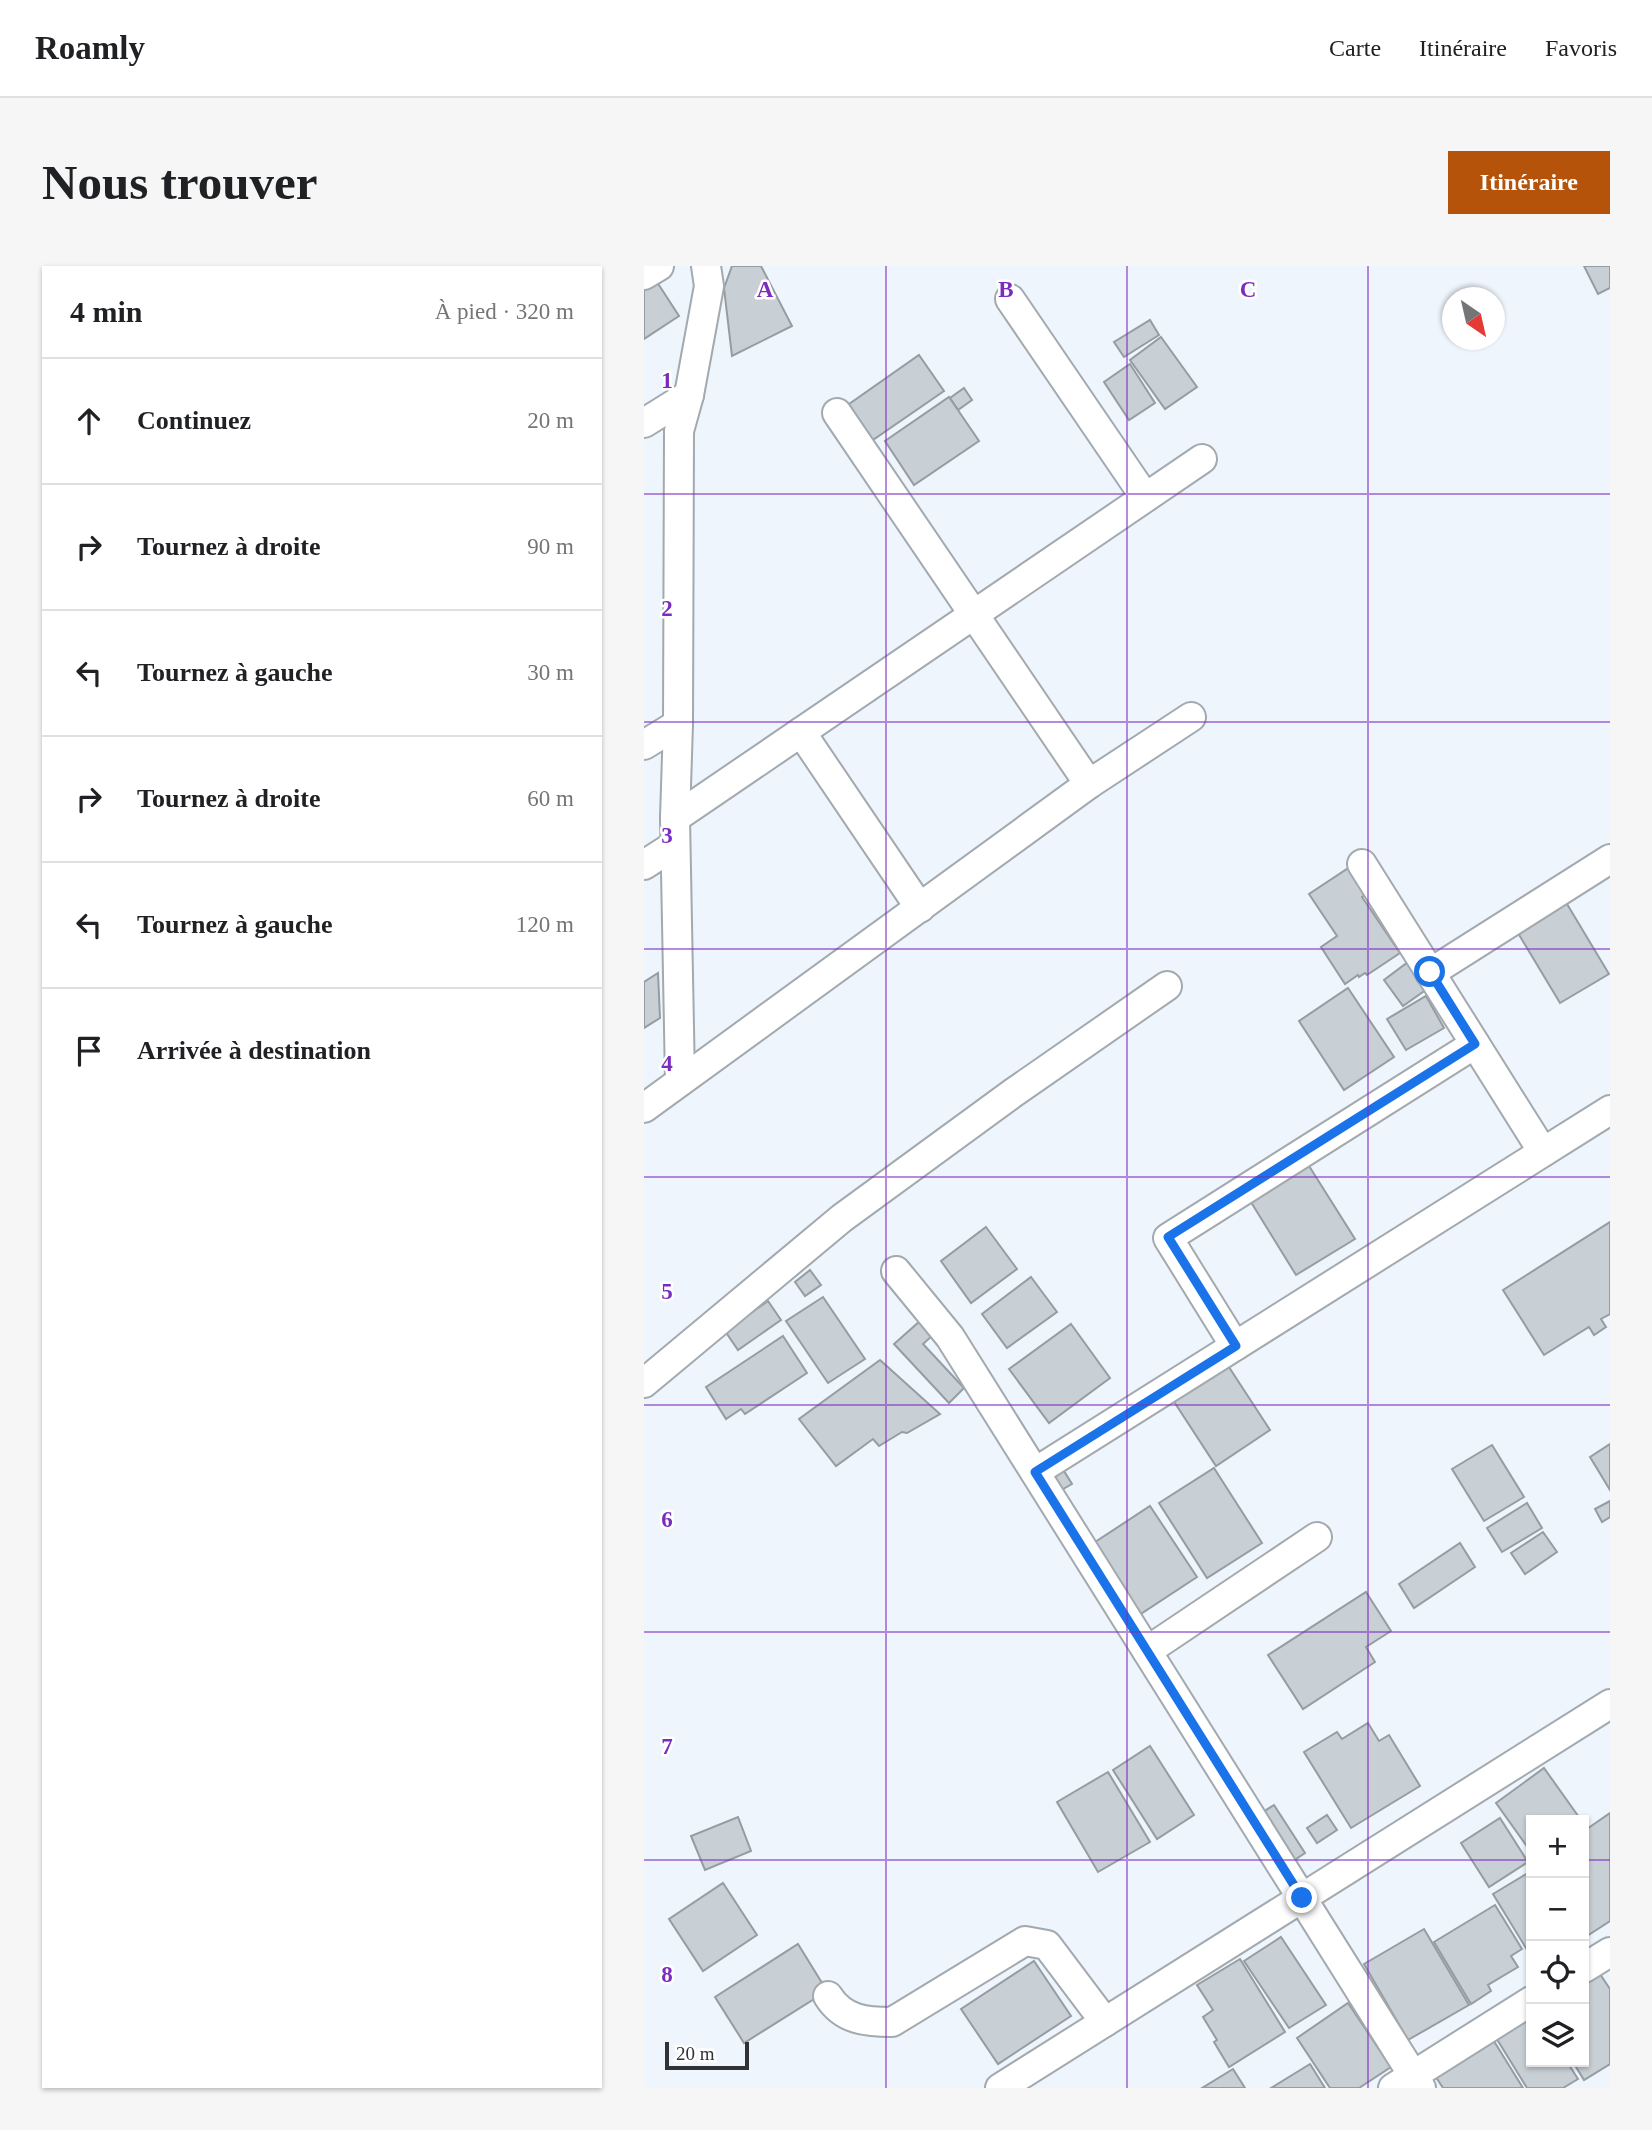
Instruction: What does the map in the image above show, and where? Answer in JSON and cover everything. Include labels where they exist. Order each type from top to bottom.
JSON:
[{"type":"street","points":[[644,275],[659,266]]},
{"type":"street","points":[[680,1080],[675,832],[679,431],[689,395],[709,286],[706,266]]},
{"type":"street","points":[[1010,299],[1144,497]]},
{"type":"street","points":[[644,423],[689,395]]},
{"type":"street","points":[[837,413],[1089,784]]},
{"type":"street","points":[[644,865],[675,832],[801,732],[1202,458]]},
{"type":"street","points":[[644,1108],[1089,784],[1191,717]]},
{"type":"street","points":[[644,745],[678,724]]},
{"type":"street","points":[[801,732],[920,908]]},
{"type":"street","points":[[1430,972],[1610,859]]},
{"type":"street","points":[[1362,864],[1543,1152]]},
{"type":"street","points":[[644,1383],[842,1219],[1013,1093],[1167,986]]},
{"type":"street","points":[[1236,1346],[1168,1237],[1475,1044]]},
{"type":"street","points":[[1035,1472],[1610,1110]]},
{"type":"street","points":[[896,1270],[950,1338],[1035,1472],[1302,1898],[1409,2084],[1527,2004]]},
{"type":"street","points":[[1147,1651],[1317,1537]]},
{"type":"street","points":[[1000,2088],[1610,1704]]},
{"type":"street","points":[[828,1996],[834,2006],[847,2016],[870,2022],[892,2022],[1025,1941],[1048,1945],[1105,2022]]},
{"type":"street","points":[[1589,1965],[1609,1953]]},
{"type":"building","points":[[732,266],[761,266],[792,326],[732,356],[724,288]]},
{"type":"building","points":[[1584,266],[1610,266],[1610,288],[1598,294]]},
{"type":"building","points":[[657,282],[679,316],[644,339],[644,290]]},
{"type":"building","points":[[1150,320],[1159,335],[1124,357],[1114,342]]},
{"type":"building","points":[[1161,337],[1197,387],[1165,409],[1130,360]]},
{"type":"building","points":[[919,355],[944,391],[867,444],[842,409]]},
{"type":"building","points":[[1130,364],[1155,403],[1129,420],[1104,382]]},
{"type":"building","points":[[964,388],[972,400],[958,410],[950,398]]},
{"type":"building","points":[[949,397],[979,441],[914,485],[885,441]]},
{"type":"building","points":[[1356,863],[1373,889],[1362,897],[1400,953],[1367,975],[1358,975],[1345,984],[1321,947],[1337,936],[1309,894]]},
{"type":"building","points":[[1564,899],[1609,974],[1560,1003],[1515,928]]},
{"type":"building","points":[[1408,962],[1427,989],[1403,1006],[1384,980]]},
{"type":"building","points":[[658,973],[660,1018],[644,1028],[644,982]]},
{"type":"building","points":[[1348,988],[1394,1057],[1344,1090],[1299,1021]]},
{"type":"building","points":[[1426,996],[1444,1028],[1406,1050],[1387,1019]]},
{"type":"building","points":[[1304,1158],[1355,1239],[1296,1275],[1246,1194]]},
{"type":"building","points":[[1610,1222],[1610,1314],[1601,1319],[1606,1327],[1594,1335],[1589,1327],[1544,1355],[1503,1290]]},
{"type":"building","points":[[986,1227],[1017,1269],[971,1303],[941,1261]]},
{"type":"building","points":[[810,1270],[821,1285],[805,1296],[795,1282]]},
{"type":"building","points":[[1031,1277],[1057,1312],[1007,1348],[982,1314]]},
{"type":"building","points":[[823,1297],[865,1359],[828,1383],[786,1321]]},
{"type":"building","points":[[768,1301],[781,1320],[738,1350],[725,1331]]},
{"type":"building","points":[[920,1321],[933,1335],[923,1344],[964,1388],[949,1403],[894,1344]]},
{"type":"building","points":[[1071,1324],[1110,1378],[1049,1423],[1009,1369]]},
{"type":"building","points":[[783,1336],[807,1373],[745,1414],[741,1409],[726,1419],[706,1387]]},
{"type":"building","points":[[880,1360],[940,1414],[879,1446],[873,1439],[836,1466],[799,1419]]},
{"type":"building","points":[[1225,1361],[1270,1430],[1216,1466],[1171,1397]]},
{"type":"building","points":[[1610,1444],[1610,1490],[1590,1457]]},
{"type":"building","points":[[1492,1445],[1524,1497],[1484,1521],[1452,1469]]},
{"type":"building","points":[[1059,1463],[1072,1484],[1058,1492],[1045,1471]]},
{"type":"building","points":[[1214,1468],[1262,1543],[1207,1578],[1159,1503]]},
{"type":"building","points":[[1610,1501],[1610,1517],[1602,1522],[1595,1509]]},
{"type":"building","points":[[1527,1503],[1542,1528],[1502,1552],[1487,1528]]},
{"type":"building","points":[[1150,1506],[1197,1577],[1133,1619],[1086,1548]]},
{"type":"building","points":[[1543,1532],[1557,1552],[1525,1574],[1511,1553]]},
{"type":"building","points":[[1460,1543],[1475,1567],[1414,1608],[1399,1584]]},
{"type":"building","points":[[1366,1592],[1391,1631],[1366,1647],[1375,1662],[1303,1709],[1268,1655]]},
{"type":"building","points":[[1368,1723],[1379,1741],[1389,1735],[1420,1786],[1351,1828],[1304,1752],[1337,1732],[1342,1739]]},
{"type":"building","points":[[1150,1746],[1194,1815],[1157,1839],[1113,1770]]},
{"type":"building","points":[[1544,1768],[1577,1815],[1526,1815],[1526,1845],[1496,1803]]},
{"type":"building","points":[[1108,1772],[1150,1842],[1098,1872],[1057,1802]]},
{"type":"building","points":[[1274,1805],[1305,1853],[1287,1865],[1255,1817]]},
{"type":"building","points":[[1610,1813],[1610,1921],[1589,1935],[1589,1878],[1589,1828]]},
{"type":"building","points":[[1327,1815],[1337,1830],[1317,1843],[1307,1828]]},
{"type":"building","points":[[738,1817],[751,1851],[705,1870],[691,1836]]},
{"type":"building","points":[[1500,1818],[1526,1859],[1526,1863],[1489,1887],[1461,1843]]},
{"type":"building","points":[[1526,1874],[1526,1948],[1493,1894]]},
{"type":"building","points":[[723,1883],[757,1935],[703,1971],[669,1919]]},
{"type":"building","points":[[1495,1905],[1522,1949],[1511,1956],[1518,1967],[1488,1985],[1491,1991],[1471,2004],[1434,1942]]},
{"type":"building","points":[[1424,1929],[1469,2005],[1408,2040],[1364,1964]]},
{"type":"building","points":[[1281,1937],[1326,2005],[1289,2028],[1244,1961]]},
{"type":"building","points":[[798,1944],[827,1991],[744,2043],[715,1997]]},
{"type":"building","points":[[1240,1959],[1285,2032],[1229,2067],[1203,2017],[1213,2010],[1197,1985]]},
{"type":"building","points":[[1034,1961],[1071,2016],[998,2064],[961,2009]]},
{"type":"building","points":[[1598,1971],[1610,1989],[1610,2064],[1584,2080],[1576,2067],[1589,2067],[1589,1977]]},
{"type":"building","points":[[1348,2003],[1391,2067],[1359,2088],[1330,2088],[1297,2038]]},
{"type":"building","points":[[1526,2017],[1526,2067],[1570,2067],[1578,2079],[1563,2088],[1527,2088],[1495,2036]]},
{"type":"building","points":[[1492,2038],[1523,2088],[1443,2088],[1434,2074]]},
{"type":"building","points":[[1310,2064],[1325,2088],[1271,2088]]},
{"type":"building","points":[[1233,2069],[1245,2088],[1202,2088]]},
{"type":"route","points":[[1302,1898],[1035,1472],[1236,1346],[1168,1237],[1475,1044],[1430,972]]}]
